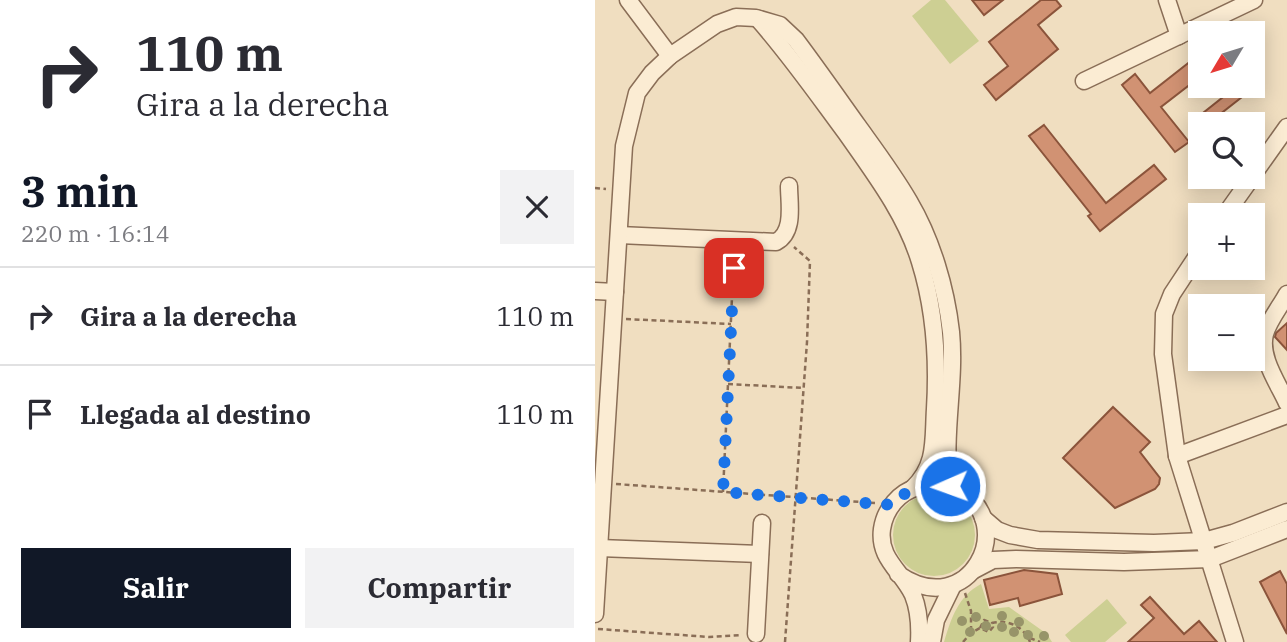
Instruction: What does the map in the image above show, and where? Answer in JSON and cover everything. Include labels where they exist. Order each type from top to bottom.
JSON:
[{"type":"street","points":[[628,0],[670,56]]},
{"type":"street","points":[[1167,0],[1179,36]]},
{"type":"street","points":[[1084,81],[1254,0]]},
{"type":"street","points":[[595,614],[624,146],[631,113],[638,93],[652,73],[670,56],[717,24],[736,17],[756,18],[780,25],[796,40],[911,202],[936,262],[950,330],[952,356],[947,466],[950,486]]},
{"type":"street","points":[[756,18],[790,55],[879,179],[912,241],[920,262],[937,348],[930,463],[924,477],[892,505],[885,517],[882,531],[888,561],[912,592],[918,610],[919,642]]},
{"type":"street","points":[[1265,158],[1287,127]]},
{"type":"street","points":[[619,235],[776,242],[784,238],[788,230],[789,186]]},
{"type":"street","points":[[1188,270],[1172,294],[1164,314],[1163,354],[1177,456],[1235,642]]},
{"type":"street","points":[[595,291],[615,292]]},
{"type":"street","points":[[1287,294],[1266,331],[1264,341],[1267,360],[1287,403]]},
{"type":"street","points":[[1177,456],[1287,415]]},
{"type":"street","points":[[913,488],[926,484],[950,486],[964,493],[990,525],[1010,535],[1038,540],[1154,543],[1204,541],[1287,512]]},
{"type":"street","points":[[974,570],[985,547],[983,517]]},
{"type":"street","points":[[756,634],[762,523]]},
{"type":"street","points":[[898,574],[911,583],[940,589],[953,585],[993,560],[1124,562],[1210,559],[1287,529]]},
{"type":"street","points":[[599,548],[760,554]]},
{"type":"street","points":[[932,642],[936,620],[953,585]]},
{"type":"path","points":[[784,238],[810,261],[804,388],[785,642]]},
{"type":"path","points":[[723,492],[735,240]]},
{"type":"path","points":[[614,318],[731,324]]},
{"type":"path","points":[[728,384],[804,388]]},
{"type":"path","points":[[604,483],[892,505]]},
{"type":"path","points":[[953,585],[966,594],[971,611],[971,633]]},
{"type":"path","points":[[980,628],[984,620],[992,623],[1005,621],[1012,623],[1030,640],[1040,642]]},
{"type":"path","points":[[980,628],[989,632],[993,627],[992,623]]},
{"type":"path","points":[[963,642],[980,628]]},
{"type":"path","points":[[595,629],[709,637],[756,634]]},
{"type":"path","points":[[708,642],[709,637]]},
{"type":"green space","points":[[931,0],[945,0],[979,41],[950,64],[912,16]]},
{"type":"green space","points":[[934,494],[950,497],[963,506],[972,519],[975,535],[972,551],[963,564],[950,573],[934,576],[918,573],[905,564],[896,551],[893,535],[896,519],[905,506],[918,497]]},
{"type":"green space","points":[[981,584],[989,609],[1009,607],[1047,634],[1052,642],[944,642],[961,602]]},
{"type":"green space","points":[[1107,599],[1127,623],[1105,642],[1071,642],[1065,635]]},
{"type":"building","points":[[972,0],[1003,0],[984,15]]},
{"type":"building","points":[[1041,0],[1056,0],[1061,6],[1038,25],[1058,49],[996,100],[984,85],[1008,66],[989,42]]},
{"type":"building","points":[[1188,63],[1188,86],[1161,107],[1188,141],[1175,152],[1122,85],[1135,74],[1150,93]]},
{"type":"building","points":[[1222,98],[1241,98],[1223,112],[1204,112]]},
{"type":"building","points":[[1044,125],[1106,203],[1154,165],[1166,179],[1100,231],[1088,216],[1091,214],[1029,136]]},
{"type":"building","points":[[1287,323],[1287,350],[1275,337]]},
{"type":"building","points":[[1113,407],[1150,442],[1140,452],[1160,478],[1155,489],[1115,508],[1063,458]]},
{"type":"building","points":[[1024,570],[1057,574],[1062,594],[1020,606],[1018,598],[990,605],[984,580]]},
{"type":"building","points":[[1280,571],[1287,584],[1287,634],[1260,582]]},
{"type":"building","points":[[1150,597],[1184,634],[1199,621],[1217,642],[1128,642],[1154,618],[1141,605]]},
{"type":"route","points":[[734,268],[723,492],[892,505],[901,495],[913,488],[926,484],[950,486]]}]
